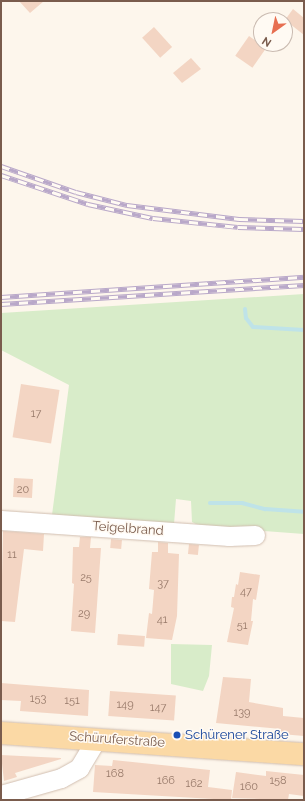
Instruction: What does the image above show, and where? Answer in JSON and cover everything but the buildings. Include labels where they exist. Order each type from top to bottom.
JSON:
[{"type":"main road","name":"Schüruferstraße","points":[[1,733],[97,738],[304,754]]},
{"type":"street","name":"Teigelbrand","points":[[1,520],[229,536],[255,535]]},
{"type":"street","points":[[1,794],[61,778],[79,768],[97,738]]},
{"type":"green space","points":[[304,294],[304,534],[200,526],[192,522],[191,501],[176,499],[174,524],[52,515],[69,385],[1,350],[1,313]]},
{"type":"green space","points":[[171,644],[212,645],[209,676],[203,691],[171,684]]},
{"type":"waterway","points":[[245,309],[246,318],[253,327],[304,330]]},
{"type":"waterway","points":[[210,503],[242,503],[265,509],[304,512]]},
{"type":"railway","points":[[1,166],[76,192],[127,205],[239,219],[304,221]]},
{"type":"railway","points":[[1,175],[88,204],[153,218],[238,227],[304,229]]},
{"type":"railway","points":[[1,297],[304,277]]},
{"type":"railway","points":[[1,304],[304,285]]},
{"type":"place","name":"Schürener Straße","points":[[177,735]]}]
